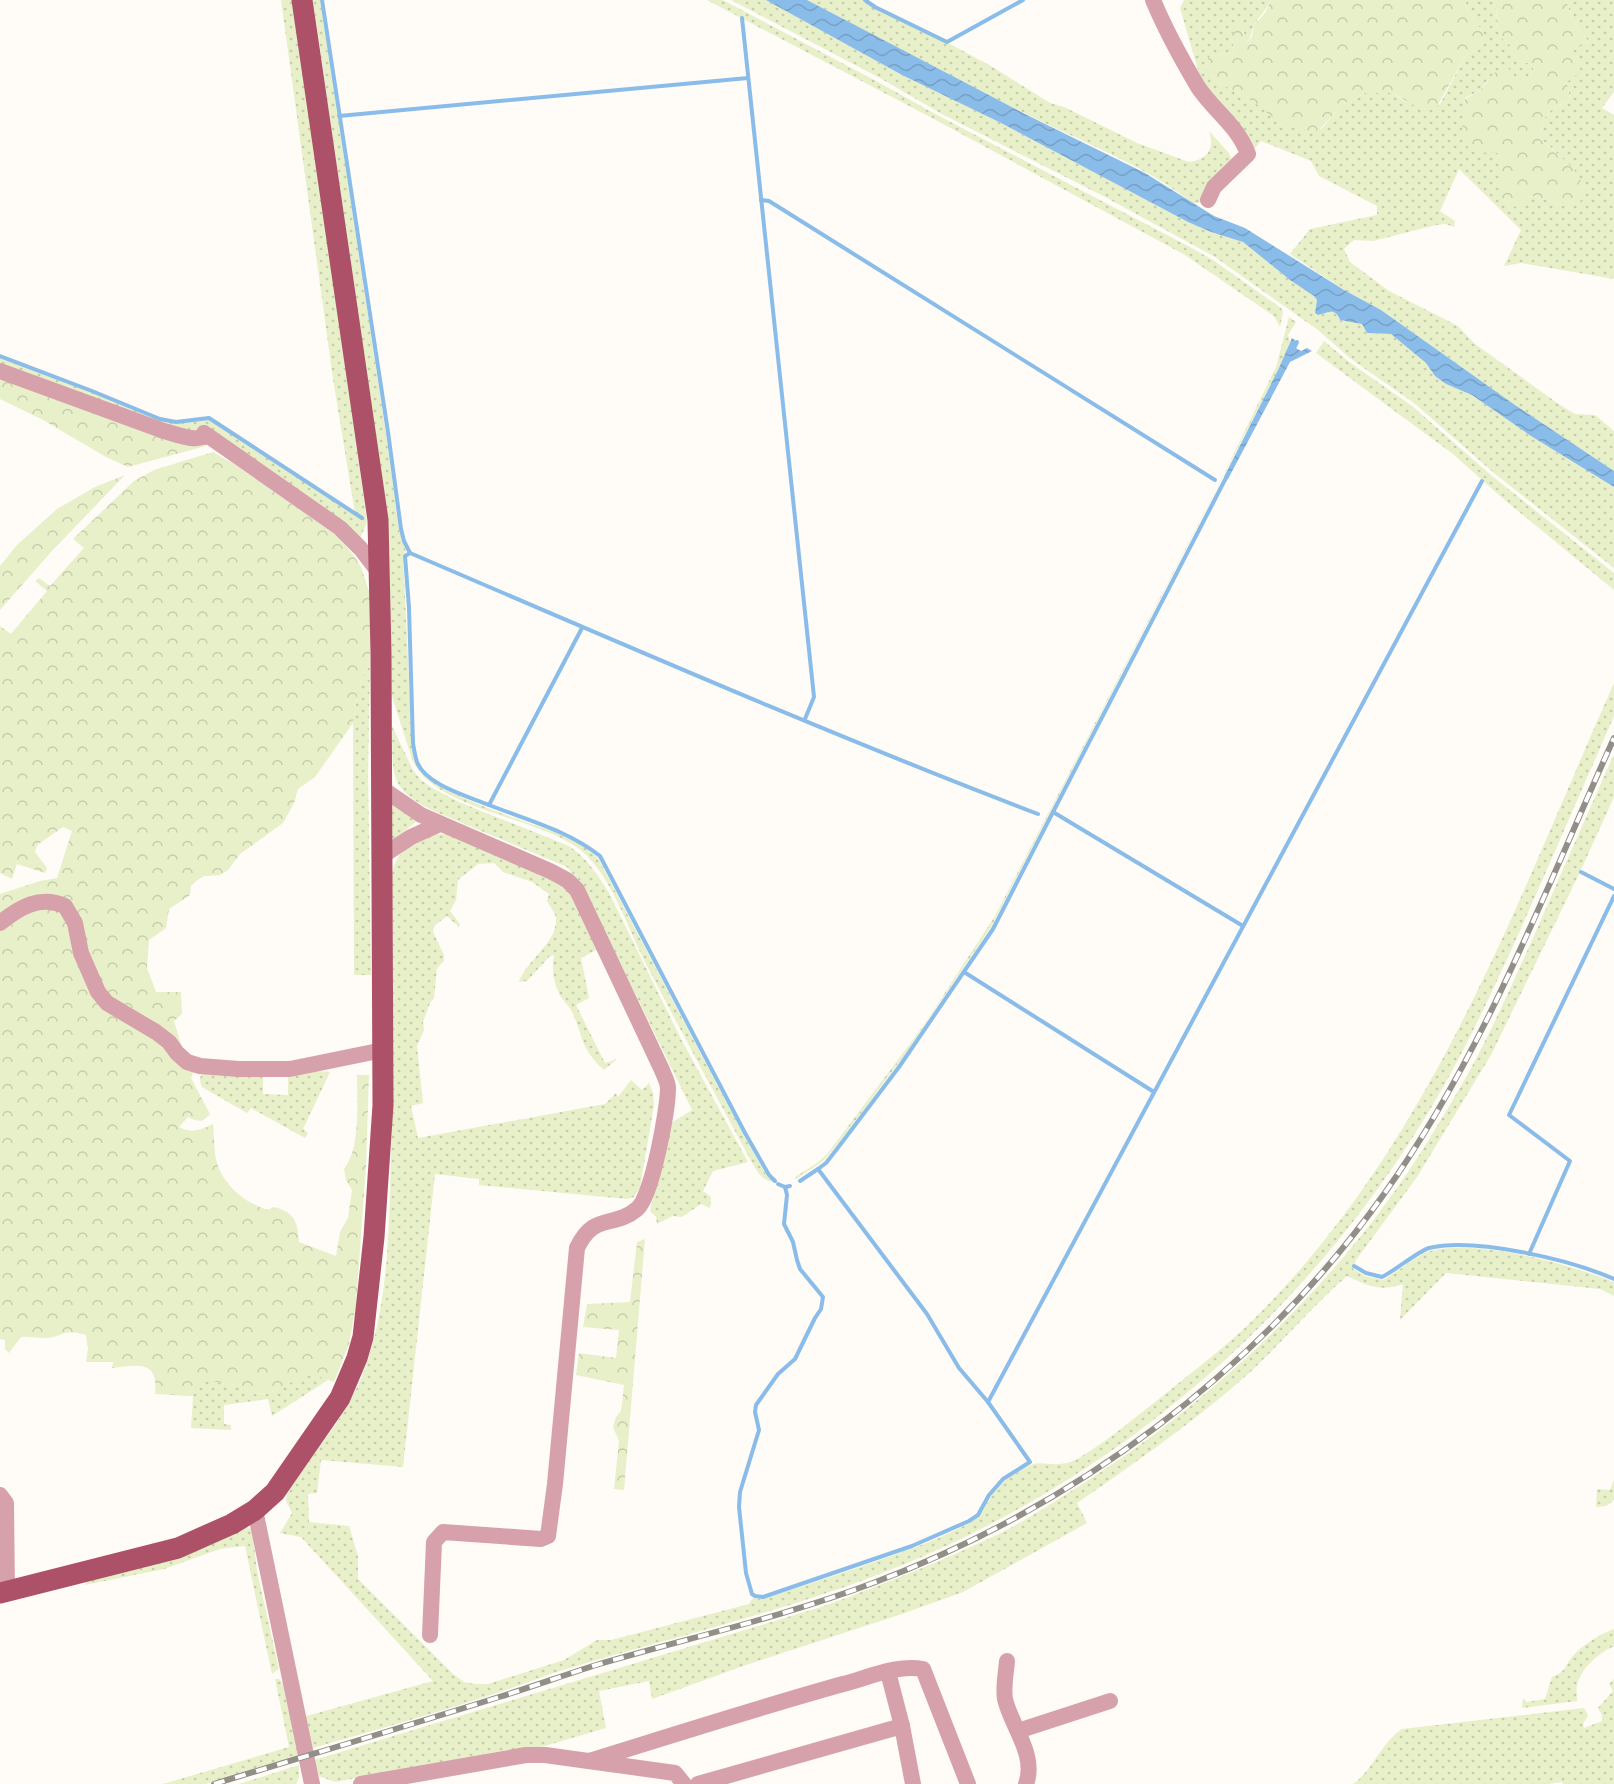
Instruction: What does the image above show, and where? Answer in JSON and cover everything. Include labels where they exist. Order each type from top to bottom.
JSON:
[{"type":"main road","points":[[3,1592],[178,1548],[232,1524],[255,1510],[275,1492],[326,1421],[340,1398],[363,1337],[380,1173],[383,1050],[378,520],[302,0]]},
{"type":"street","points":[[1153,0],[1199,88],[1240,135],[1248,154],[1214,187],[1208,200]]},
{"type":"street","points":[[0,371],[164,431],[189,438],[201,439],[206,435],[340,528],[361,549],[380,574]]},
{"type":"street","points":[[380,787],[402,804],[440,824],[567,880],[577,891],[618,974],[668,1086],[663,1126],[649,1188],[641,1206],[626,1216],[597,1224],[587,1230],[577,1248],[554,1495],[548,1536],[541,1539],[443,1532],[438,1536],[434,1542],[430,1635]]},
{"type":"street","points":[[382,856],[411,837],[440,824]]},
{"type":"street","points":[[0,923],[16,910],[38,902],[46,900],[65,906],[75,923],[81,953],[98,992],[107,1003],[141,1022],[169,1042],[187,1062],[200,1066],[239,1069],[290,1069],[383,1050]]},
{"type":"street","points":[[0,1495],[6,1503],[3,1592]]},
{"type":"street","points":[[255,1510],[312,1784]]},
{"type":"street","points":[[1007,1661],[1004,1697],[1018,1731],[1030,1774],[1026,1784]]},
{"type":"street","points":[[589,1761],[806,1695],[913,1667],[923,1669],[968,1784]]},
{"type":"street","points":[[888,1672],[902,1726],[913,1784]]},
{"type":"street","points":[[1018,1731],[1110,1701]]},
{"type":"street","points":[[698,1784],[902,1726]]},
{"type":"street","points":[[361,1784],[526,1755],[545,1755],[655,1768],[675,1773],[684,1784]]},
{"type":"green space","points":[[281,0],[293,0],[312,117],[367,522],[360,539],[198,436],[0,367],[0,357],[160,420],[177,423],[208,419],[361,518],[355,512],[333,379]]},
{"type":"green space","points":[[313,0],[320,0],[399,530],[406,551],[403,555],[412,743],[415,760],[420,769],[446,789],[487,808],[564,835],[582,844],[598,858],[743,1134],[767,1176],[773,1182],[757,1172],[646,964],[611,890],[594,864],[584,853],[566,841],[442,791],[424,777],[412,759],[391,693],[389,542]]},
{"type":"green space","points":[[707,0],[723,0],[1213,260],[1281,308],[1283,312],[1280,327],[1274,316],[1185,255],[934,119]]},
{"type":"green space","points":[[731,0],[766,0],[902,75],[1001,123],[1188,222],[1243,242],[1314,296],[1317,300],[1315,313],[1318,315],[1333,312],[1340,320],[1362,323],[1367,333],[1391,334],[1426,363],[1435,376],[1446,384],[1472,395],[1531,436],[1614,487],[1614,568],[1494,473],[1414,403],[1351,359],[1318,330],[1215,257]]},
{"type":"green space","points":[[807,0],[864,0],[875,8],[991,66],[1050,103],[1064,107],[1137,143],[1189,162],[1196,161],[1205,156],[1210,148],[1209,131],[1229,153],[1232,160],[1202,202],[1194,204],[1136,167],[1002,102]]},
{"type":"green space","points":[[1184,0],[1271,0],[1254,25],[1246,43],[1243,38],[1244,31],[1232,38],[1234,48],[1232,53],[1211,56],[1205,63],[1215,79],[1258,105],[1321,129],[1343,104],[1365,93],[1392,93],[1426,110],[1440,104],[1466,55],[1478,50],[1482,31],[1465,6],[1467,0],[1491,0],[1496,10],[1500,35],[1514,50],[1516,59],[1533,65],[1533,71],[1527,78],[1518,81],[1505,66],[1486,82],[1481,90],[1465,98],[1463,129],[1499,154],[1500,180],[1527,197],[1534,196],[1571,208],[1565,162],[1540,139],[1543,123],[1551,110],[1570,100],[1567,82],[1573,50],[1588,41],[1572,19],[1566,0],[1614,0],[1614,92],[1602,108],[1614,115],[1614,279],[1521,263],[1504,266],[1521,230],[1459,169],[1440,211],[1455,221],[1454,227],[1446,224],[1436,225],[1373,241],[1354,240],[1344,249],[1350,262],[1389,291],[1458,326],[1475,344],[1560,405],[1575,414],[1595,415],[1614,431],[1614,471],[1515,405],[1381,310],[1344,290],[1290,254],[1310,229],[1377,215],[1377,206],[1319,176],[1311,161],[1261,141],[1253,150],[1202,84],[1180,8]]},
{"type":"green space","points":[[1271,0],[1467,0],[1465,6],[1485,39],[1478,50],[1466,55],[1435,110],[1415,106],[1392,93],[1365,93],[1343,104],[1317,132],[1300,129],[1273,117],[1251,100],[1219,82],[1205,63],[1210,56],[1232,53],[1234,26],[1240,23],[1246,43],[1252,37],[1254,25],[1265,13]]},
{"type":"green space","points":[[1491,0],[1566,0],[1572,19],[1588,41],[1573,50],[1581,71],[1567,82],[1570,100],[1551,110],[1543,123],[1540,139],[1573,169],[1582,182],[1583,191],[1580,203],[1571,208],[1534,196],[1527,197],[1520,207],[1506,206],[1499,187],[1499,154],[1475,152],[1465,143],[1463,128],[1465,99],[1481,90],[1493,74],[1506,65],[1518,81],[1527,78],[1533,71],[1533,65],[1516,59],[1512,47],[1500,35],[1496,10]]},
{"type":"green space","points":[[1289,317],[1296,322],[1288,335],[1290,342],[1278,370],[991,927],[905,1054],[838,1144],[822,1162],[796,1179],[795,1177],[828,1153],[924,1025],[995,916],[1220,482],[1276,367]]},
{"type":"green space","points":[[1324,341],[1349,362],[1412,406],[1492,476],[1614,573],[1614,590],[1453,454],[1316,353]]},
{"type":"green space","points":[[0,377],[193,446],[206,446],[128,467],[0,399]]},
{"type":"green space","points":[[213,452],[339,537],[354,556],[361,567],[370,594],[370,657],[358,691],[353,723],[315,777],[298,789],[294,803],[283,823],[240,854],[228,870],[220,875],[204,876],[196,881],[191,886],[190,895],[169,909],[166,928],[149,940],[147,968],[156,992],[181,992],[182,1014],[174,1021],[184,1054],[106,996],[67,902],[0,920],[0,894],[57,878],[72,831],[63,827],[37,845],[35,852],[47,868],[45,873],[17,864],[12,879],[0,873],[0,626],[11,634],[47,591],[35,581],[39,578],[50,586],[84,548],[73,539],[134,481],[154,470]]},
{"type":"green space","points":[[125,475],[51,552],[0,610],[0,566],[17,545],[57,509],[95,487]]},
{"type":"green space","points":[[370,657],[368,774],[371,975],[354,975],[353,723],[358,691]]},
{"type":"green space","points":[[1614,683],[1614,716],[1495,986],[1431,1109],[1366,1205],[1310,1274],[1248,1338],[1182,1397],[1111,1451],[1037,1498],[958,1540],[877,1575],[800,1602],[602,1658],[466,1703],[309,1749],[303,1717],[433,1681],[301,1537],[280,1533],[292,1513],[286,1501],[287,1494],[355,1392],[371,1350],[378,1323],[386,1268],[392,1121],[392,875],[399,857],[412,844],[430,836],[450,834],[542,872],[573,893],[598,949],[581,958],[589,998],[576,1005],[605,1063],[617,1059],[604,1070],[590,1055],[572,1012],[557,987],[553,971],[554,955],[550,956],[527,981],[519,982],[528,966],[547,943],[555,927],[556,918],[547,901],[549,894],[532,882],[503,872],[494,863],[478,864],[458,880],[456,900],[450,911],[460,924],[459,927],[447,916],[434,926],[433,932],[444,955],[444,961],[437,968],[434,998],[423,1022],[424,1030],[417,1046],[423,1103],[411,1106],[418,1138],[605,1104],[616,1093],[618,1097],[631,1080],[642,1090],[649,1083],[653,1093],[654,1105],[640,1187],[634,1197],[627,1199],[479,1185],[479,1179],[435,1174],[403,1467],[321,1460],[317,1493],[308,1494],[309,1522],[349,1526],[358,1556],[358,1579],[453,1674],[464,1682],[488,1684],[564,1660],[597,1640],[611,1640],[749,1604],[753,1598],[763,1599],[906,1551],[952,1532],[978,1517],[997,1488],[1016,1473],[1039,1463],[1071,1462],[1102,1443],[1240,1332],[1314,1253],[1369,1179],[1419,1102],[1502,938]]},
{"type":"green space","points":[[392,726],[413,770],[421,780],[459,802],[569,846],[586,861],[600,879],[681,1039],[748,1162],[713,1171],[703,1191],[711,1197],[710,1208],[701,1204],[682,1217],[673,1216],[657,1224],[656,1217],[650,1211],[671,1123],[692,1110],[582,885],[567,867],[436,812],[409,796],[401,788],[393,769]]},
{"type":"green space","points":[[1614,754],[1614,797],[1491,1055],[1417,1177],[1356,1260],[1353,1269],[1365,1276],[1383,1280],[1430,1251],[1449,1248],[1496,1250],[1546,1260],[1614,1282],[1614,1296],[1600,1289],[1446,1273],[1400,1320],[1403,1284],[1387,1288],[1374,1287],[1347,1276],[1253,1369],[1220,1398],[1160,1445],[1077,1503],[1087,1523],[963,1592],[652,1699],[649,1681],[599,1691],[606,1728],[531,1750],[507,1750],[335,1782],[319,1776],[314,1760],[821,1607],[912,1572],[1001,1533],[1022,1521],[1084,1483],[1164,1427],[1241,1363],[1312,1293],[1345,1256],[1408,1172],[1458,1091],[1488,1035]]},
{"type":"green space","points":[[391,803],[417,821],[391,842]]},
{"type":"green space","points":[[63,909],[89,984],[195,1068],[191,1078],[210,1114],[200,1121],[188,1117],[179,1127],[196,1130],[213,1124],[217,1163],[221,1173],[233,1189],[258,1206],[268,1210],[273,1207],[286,1211],[294,1218],[299,1242],[336,1256],[340,1232],[348,1218],[352,1190],[346,1180],[344,1169],[356,1137],[357,1075],[369,1075],[366,1166],[356,1305],[349,1344],[334,1382],[310,1373],[270,1393],[250,1394],[243,1386],[199,1382],[193,1386],[189,1396],[155,1394],[153,1375],[144,1367],[112,1368],[113,1362],[86,1362],[88,1348],[86,1335],[72,1332],[46,1338],[21,1337],[9,1353],[5,1349],[5,1340],[0,1339],[0,928],[25,910]]},
{"type":"green space","points":[[205,1071],[263,1073],[263,1094],[288,1095],[288,1075],[317,1071],[330,1072],[303,1129],[308,1133],[305,1138],[251,1108],[247,1113],[202,1087],[200,1078]]},
{"type":"green space","points":[[645,1239],[624,1490],[614,1489],[619,1441],[613,1427],[621,1411],[624,1385],[576,1375],[579,1353],[616,1358],[619,1330],[583,1327],[587,1304],[630,1302],[637,1242]]},
{"type":"green space","points":[[310,1372],[328,1380],[272,1416],[268,1399],[224,1405],[224,1424],[231,1425],[231,1430],[191,1428],[193,1396],[189,1396],[193,1386],[199,1382],[243,1386],[250,1394],[270,1393]]},
{"type":"green space","points":[[1614,1480],[1614,1500],[1606,1506],[1596,1507],[1597,1489],[1610,1490]]},
{"type":"green space","points":[[247,1527],[253,1534],[257,1571],[279,1669],[272,1674],[245,1546],[220,1549],[164,1569],[85,1585],[87,1580],[144,1567],[207,1547]]},
{"type":"green space","points":[[1614,1629],[1614,1646],[1591,1662],[1582,1673],[1577,1687],[1577,1701],[1522,1708],[1523,1698],[1527,1702],[1545,1699],[1552,1677],[1562,1671],[1572,1657],[1586,1644]]},
{"type":"green space","points":[[275,1679],[283,1683],[299,1757],[206,1784],[163,1784],[289,1747]]},
{"type":"green space","points":[[1614,1679],[1614,1784],[1563,1784],[1562,1782],[1549,1784],[1353,1784],[1388,1742],[1402,1729],[1584,1708],[1588,1715],[1583,1724],[1584,1728],[1602,1721],[1598,1708],[1613,1691],[1609,1684]]},
{"type":"green space","points":[[299,1765],[299,1778],[296,1784],[239,1784]]},
{"type":"water","points":[[766,0],[807,0],[1027,115],[1145,173],[1214,216],[1245,228],[1344,290],[1381,310],[1515,405],[1614,471],[1614,487],[1531,436],[1472,395],[1446,384],[1435,376],[1426,363],[1391,334],[1367,333],[1362,324],[1340,320],[1333,312],[1318,315],[1315,313],[1317,300],[1314,296],[1243,242],[1188,222],[1001,123],[902,75]]},
{"type":"water","points":[[1292,338],[1296,341],[1294,347],[1301,351],[1307,348],[1312,351],[1290,362],[1228,479],[1224,477]]},
{"type":"waterway","points":[[322,0],[401,529],[410,553],[801,719],[1038,814]]},
{"type":"waterway","points":[[865,0],[947,42],[1023,0]]},
{"type":"waterway","points":[[742,18],[814,697],[805,719]]},
{"type":"waterway","points":[[339,116],[748,78]]},
{"type":"waterway","points":[[761,200],[769,201],[1215,480]]},
{"type":"waterway","points":[[1293,350],[1297,342]]},
{"type":"waterway","points":[[0,356],[160,419],[176,422],[209,418],[362,518]]},
{"type":"waterway","points":[[1228,474],[1053,812],[1243,926]]},
{"type":"waterway","points":[[785,1187],[787,1195],[784,1224],[793,1242],[800,1269],[823,1297],[821,1309],[795,1359],[778,1374],[756,1405],[755,1412],[759,1430],[740,1492],[739,1507],[746,1573],[752,1594],[763,1597],[912,1546],[969,1521],[978,1515],[989,1495],[1003,1479],[1030,1462],[988,1402],[1482,481]]},
{"type":"waterway","points":[[410,553],[405,556],[413,743],[417,762],[422,770],[438,783],[489,805]]},
{"type":"waterway","points":[[582,628],[489,805],[560,832],[600,856],[745,1133],[769,1175],[775,1181]]},
{"type":"waterway","points":[[988,1402],[959,1368],[927,1314],[818,1169],[826,1163],[899,1067],[993,929],[1053,812]]},
{"type":"waterway","points":[[1581,872],[1614,889]]},
{"type":"waterway","points":[[1529,1254],[1570,1161],[1509,1115],[1614,896]]},
{"type":"waterway","points":[[964,972],[1154,1092]]},
{"type":"waterway","points":[[800,1181],[818,1169]]},
{"type":"waterway","points":[[778,1184],[785,1187],[790,1186]]},
{"type":"waterway","points":[[1354,1266],[1366,1273],[1382,1277],[1429,1248],[1448,1245],[1471,1246],[1523,1252],[1614,1279]]},
{"type":"railway","points":[[214,1784],[596,1665],[735,1627],[873,1583],[948,1552],[1020,1515],[1090,1473],[1157,1426],[1220,1375],[1279,1319],[1334,1258],[1384,1194],[1452,1086],[1482,1030],[1537,914],[1614,738]]}]
